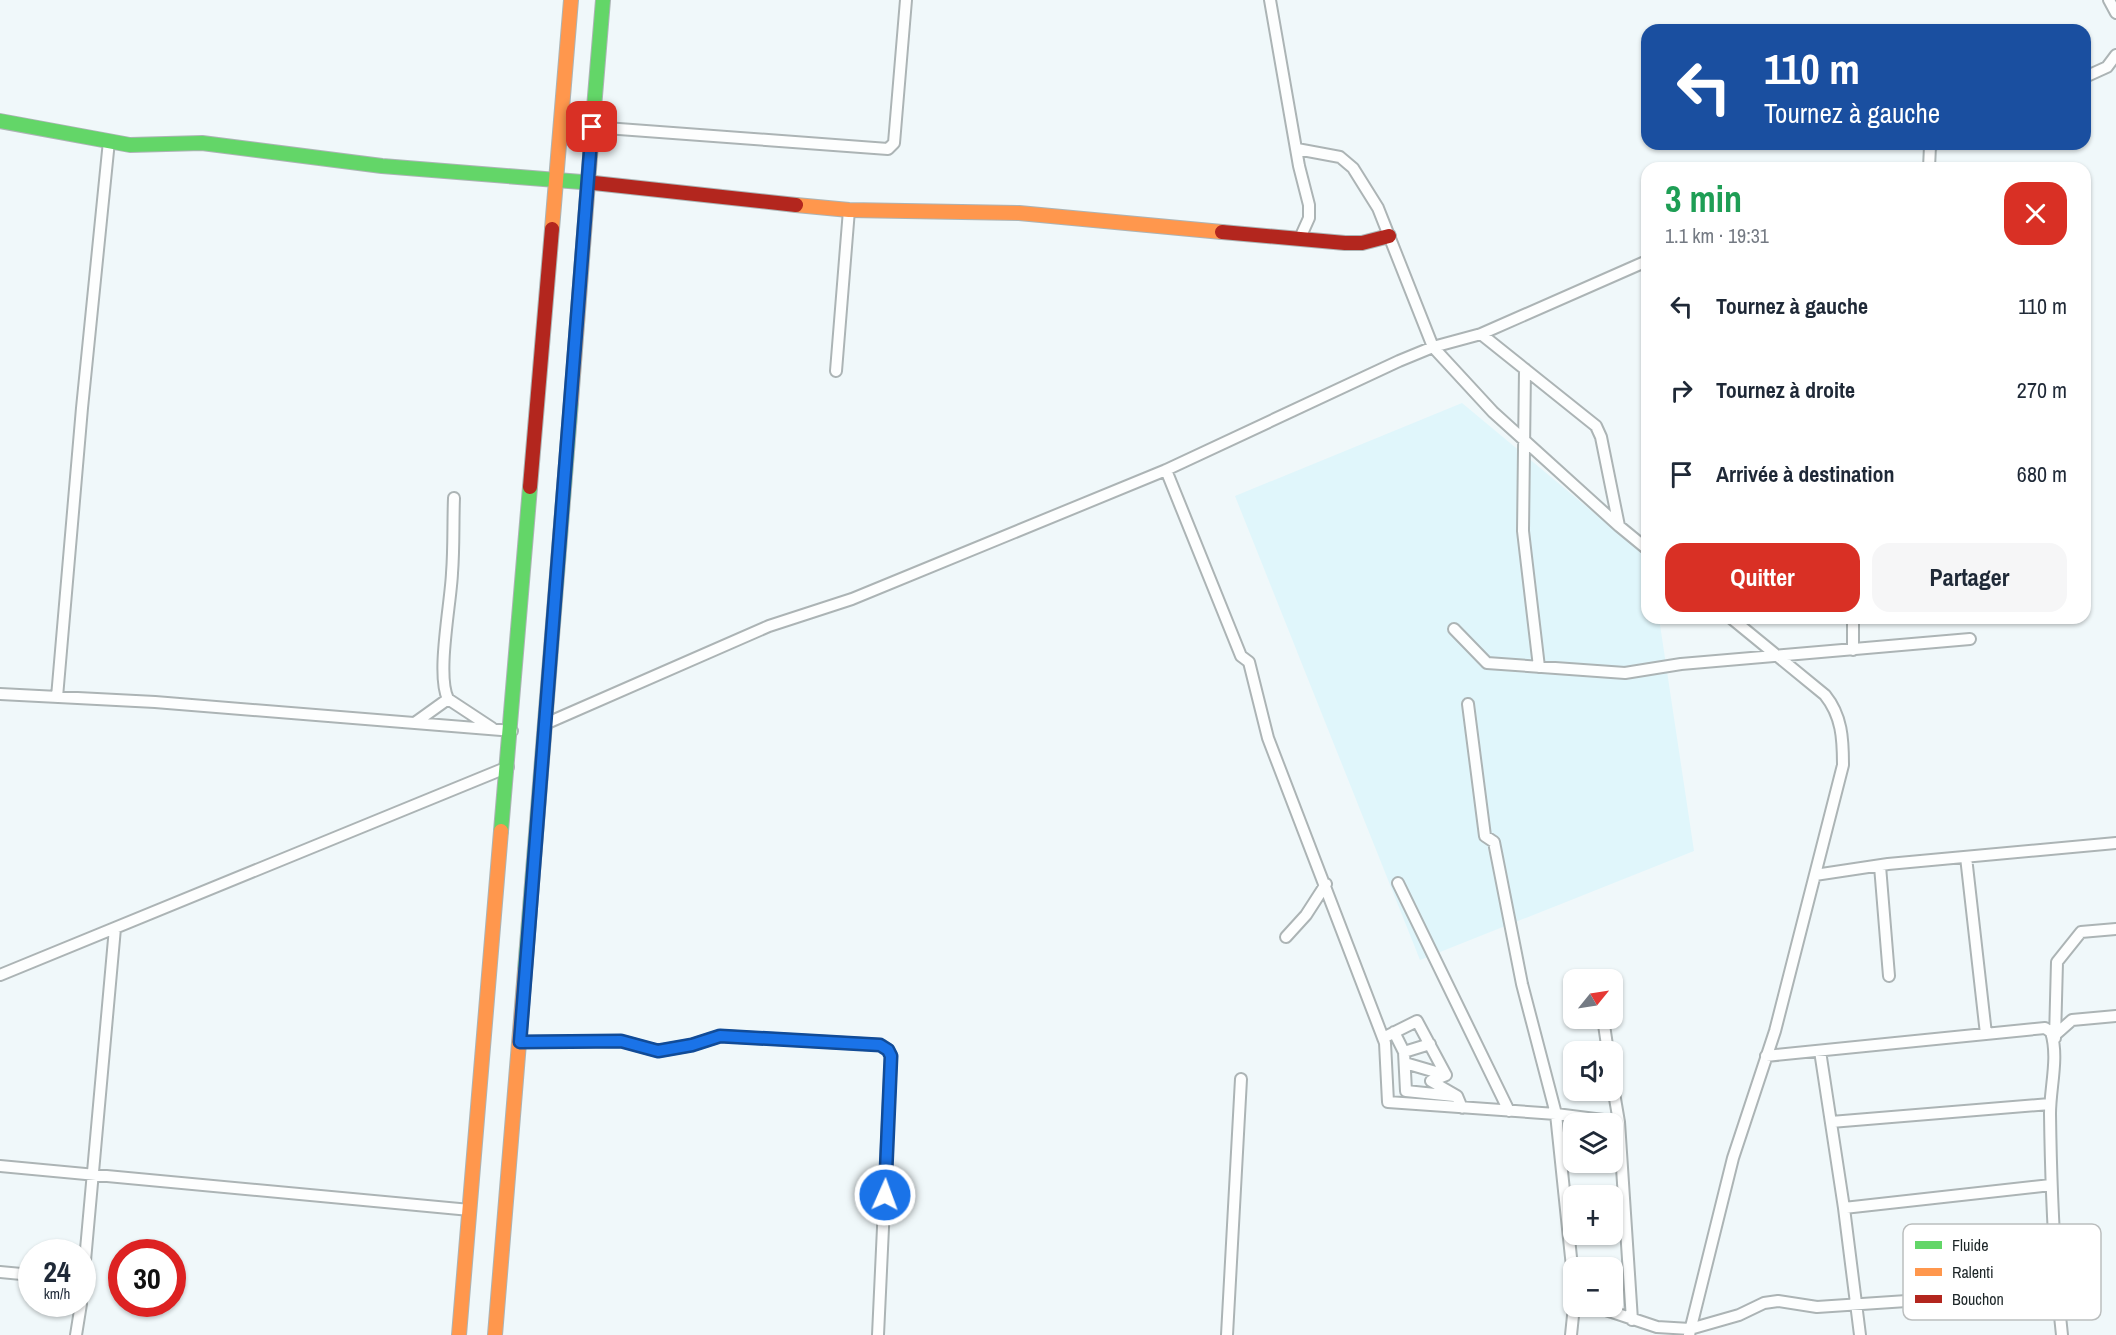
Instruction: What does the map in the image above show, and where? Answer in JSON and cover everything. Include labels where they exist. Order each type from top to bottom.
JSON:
[{"type":"main road","points":[[459,1335],[509,767],[571,0]]},
{"type":"main road","points":[[495,1335],[603,0]]},
{"type":"main road","points":[[0,121],[130,145],[202,142],[382,166],[588,182],[712,198],[849,210],[1019,213],[1362,243],[1389,236]]},
{"type":"street","points":[[1270,0],[1309,205],[1309,218],[1300,238]]},
{"type":"street","points":[[2109,0],[2116,13]]},
{"type":"street","points":[[592,127],[888,149],[894,143],[908,3]]},
{"type":"street","points":[[2091,75],[2112,68],[2116,56]]},
{"type":"street","points":[[57,697],[82,408],[109,141]]},
{"type":"street","points":[[1297,149],[1347,161],[1363,180],[1378,208],[1432,347],[1493,412],[1641,544]]},
{"type":"street","points":[[836,371],[849,210]]},
{"type":"street","points":[[545,724],[769,626],[852,599],[1166,470],[1432,347],[1480,334],[1641,264]]},
{"type":"street","points":[[1480,334],[1596,426],[1601,437],[1620,526]]},
{"type":"street","points":[[1526,369],[1526,442],[1522,531],[1539,667]]},
{"type":"street","points":[[1166,470],[1241,656],[1249,662],[1268,738],[1326,884],[1383,1038],[1388,1102],[1563,1115]]},
{"type":"street","points":[[454,498],[452,572],[444,673],[448,699],[493,728]]},
{"type":"street","points":[[1690,1332],[1733,1158],[1766,1056],[1843,765],[1843,736],[1833,705],[1825,695],[1739,624]]},
{"type":"street","points":[[1853,624],[1853,650]]},
{"type":"street","points":[[1454,629],[1487,663],[1625,673],[1681,664],[1970,639]]},
{"type":"street","points":[[0,694],[416,722],[512,731]]},
{"type":"street","points":[[416,722],[448,699]]},
{"type":"street","points":[[1468,704],[1482,825],[1485,836],[1494,842],[1522,984],[1556,1114],[1571,1257]]},
{"type":"street","points":[[0,975],[509,767]]},
{"type":"street","points":[[1815,875],[1880,866],[2116,843]]},
{"type":"street","points":[[1966,858],[1986,1034]]},
{"type":"street","points":[[1880,866],[1889,976]]},
{"type":"street","points":[[1398,883],[1509,1112]]},
{"type":"street","points":[[1286,937],[1306,915],[1326,884]]},
{"type":"street","points":[[88,1239],[115,928]]},
{"type":"street","points":[[2053,1224],[2050,1104],[2055,1055],[2056,962],[2081,932],[2116,929]]},
{"type":"street","points":[[2055,1035],[2072,1020],[2116,1016]]},
{"type":"street","points":[[1383,1038],[1417,1021],[1446,1075]]},
{"type":"street","points":[[1766,1056],[2045,1028],[2051,1032],[2055,1055]]},
{"type":"street","points":[[1394,1032],[1405,1058],[1406,1091],[1457,1096]]},
{"type":"street","points":[[520,1042],[621,1041],[658,1051],[692,1045],[720,1036],[880,1045],[888,1050],[891,1056],[878,1335]]},
{"type":"street","points":[[1405,1058],[1430,1044]]},
{"type":"street","points":[[1820,1051],[1844,1208],[1860,1335]]},
{"type":"street","points":[[1405,1058],[1446,1075]]},
{"type":"street","points":[[1446,1075],[1431,1081],[1457,1096],[1462,1108]]},
{"type":"street","points":[[1227,1335],[1241,1079]]},
{"type":"street","points":[[1831,1122],[2050,1104]]},
{"type":"street","points":[[0,1166],[470,1210]]},
{"type":"street","points":[[1622,1173],[1632,1320]]},
{"type":"street","points":[[1844,1208],[2051,1185]]},
{"type":"street","points":[[0,1272],[18,1274]]},
{"type":"street","points":[[1623,1317],[1657,1328],[1690,1332],[1739,1315],[1764,1303],[1778,1301],[1817,1307],[1903,1302]]},
{"type":"street","points":[[76,1335],[79,1317]]},
{"type":"street","points":[[1571,1335],[1573,1317]]},
{"type":"street","points":[[2060,1320],[2062,1335]]},
{"type":"shaded area","points":[[1462,403],[1641,552],[1641,624],[1660,624],[1694,851],[1420,960],[1235,496]]},
{"type":"traffic: fast","points":[[591,144],[603,0]]},
{"type":"traffic: fast","points":[[0,121],[130,145],[202,143],[382,166],[594,183]]},
{"type":"traffic: fast","points":[[525,970],[571,402]]},
{"type":"traffic: fast","points":[[501,831],[530,487]]},
{"type":"traffic: slow","points":[[552,229],[571,0]]},
{"type":"traffic: slow","points":[[571,402],[591,144]]},
{"type":"traffic: slow","points":[[796,205],[849,210],[1019,213],[1222,232]]},
{"type":"traffic: slow","points":[[459,1335],[501,831]]},
{"type":"traffic: slow","points":[[495,1335],[525,970]]},
{"type":"traffic: jam","points":[[594,183],[796,205]]},
{"type":"traffic: jam","points":[[530,487],[552,229]]},
{"type":"traffic: jam","points":[[1222,232],[1345,243],[1362,243],[1389,236]]},
{"type":"route","points":[[592,127],[520,1042],[621,1041],[658,1051],[692,1045],[720,1036],[880,1045],[888,1050],[891,1056],[885,1195]]}]
